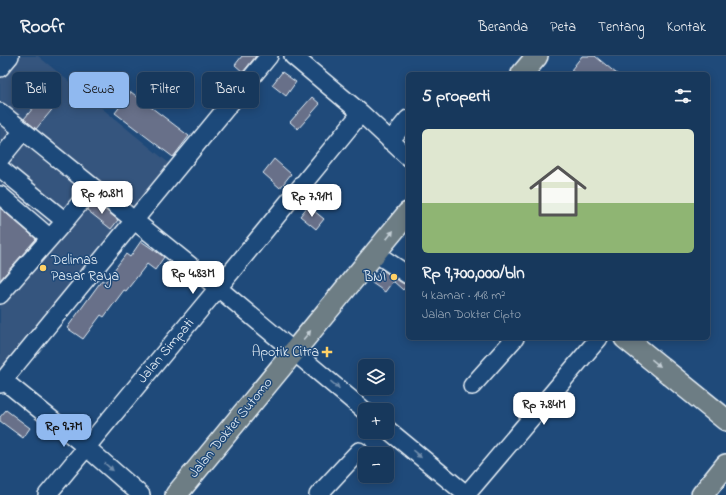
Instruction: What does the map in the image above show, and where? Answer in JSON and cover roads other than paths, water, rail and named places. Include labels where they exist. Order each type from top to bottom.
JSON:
[{"type":"main road","points":[[524,72],[537,56]]},
{"type":"main road","name":"Jalan Dokter Sutomo","points":[[176,495],[406,215]]},
{"type":"main road","points":[[628,340],[726,420]]},
{"type":"main road","points":[[702,495],[726,466]]},
{"type":"street","points":[[0,68],[10,56]]},
{"type":"street","points":[[141,495],[86,447],[2,382],[270,56]]},
{"type":"street","points":[[293,56],[361,113],[406,155]]},
{"type":"street","points":[[0,112],[218,288],[358,405]]},
{"type":"street","name":"Jalan Simpati","points":[[47,495],[361,113]]},
{"type":"street","points":[[390,141],[406,121]]},
{"type":"street","points":[[0,159],[23,131]]},
{"type":"street","points":[[0,168],[65,221]]},
{"type":"street","points":[[0,295],[93,187]]},
{"type":"street","points":[[0,195],[50,238]]},
{"type":"street","points":[[376,253],[406,274]]},
{"type":"street","points":[[472,386],[513,340]]},
{"type":"street","points":[[394,435],[466,495],[597,340]]},
{"type":"street","points":[[318,495],[358,452]]},
{"type":"place","name":"Delimas Pasar Raya","points":[[43,268]]},
{"type":"place","name":"BNI","points":[[394,277]]},
{"type":"place","name":"Apotik Citra","points":[[327,352]]}]
